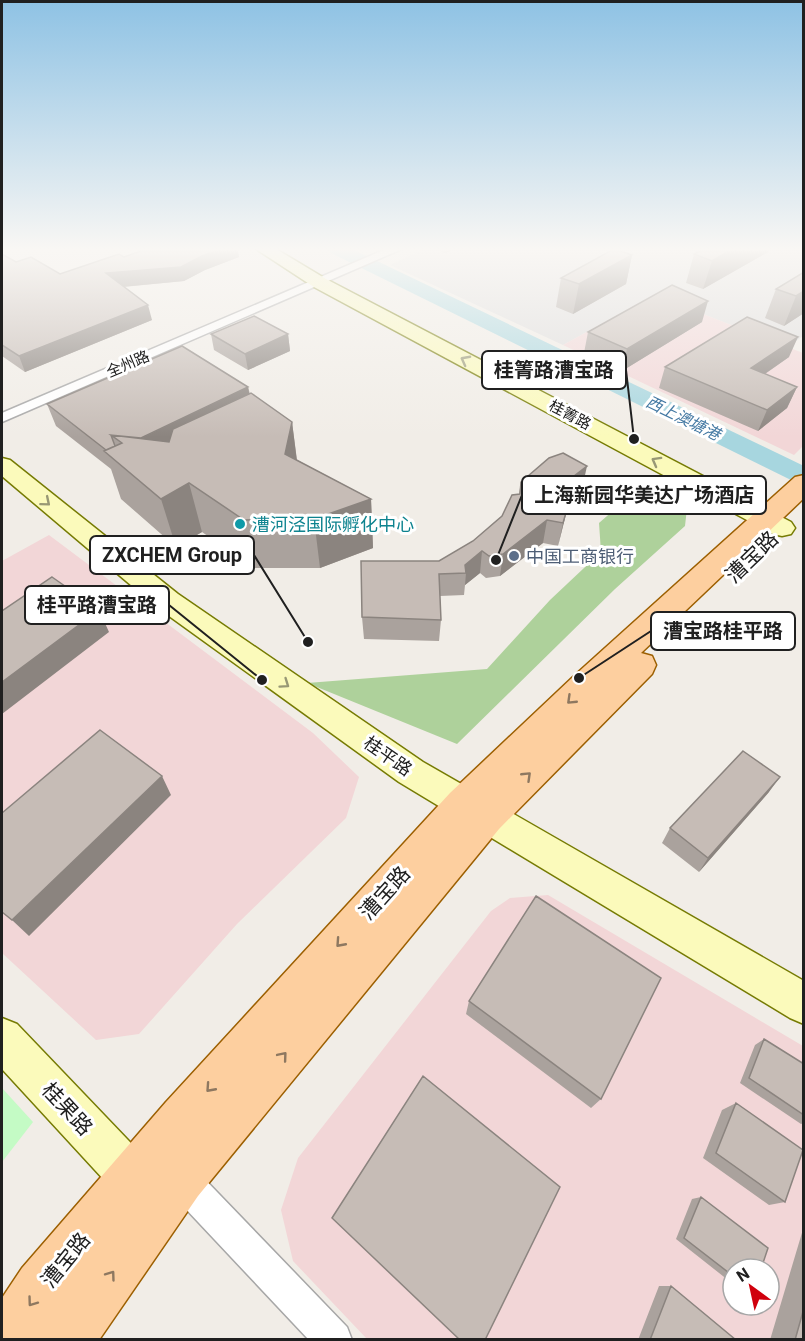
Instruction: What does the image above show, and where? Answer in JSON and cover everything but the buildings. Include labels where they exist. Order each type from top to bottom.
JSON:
[{"type":"main road","name":"漕宝路","points":[[6,1340],[42,1288],[183,1119],[474,811],[790,505]]},
{"type":"main road","name":"漕宝路","points":[[65,1340],[180,1178],[474,811]]},
{"type":"street","name":"全州路","points":[[2,417],[252,312]]},
{"type":"street","name":"桂箐路","points":[[381,312],[790,505]]},
{"type":"street","name":"桂平路","points":[[2,465],[178,608],[411,772],[804,1004]]},
{"type":"street","name":"桂果路","points":[[2,1039],[133,1178]]},
{"type":"street","points":[[180,1178],[334,1340]]},
{"type":"shaded area","points":[[491,312],[624,312],[563,345]]},
{"type":"shaded area","points":[[624,312],[697,312],[803,353],[803,446],[794,455],[563,345]]},
{"type":"shaded area","points":[[697,312],[803,312],[803,336],[788,347]]},
{"type":"shaded area","points":[[49,535],[313,733],[359,777],[346,818],[237,924],[139,1034],[96,1040],[2,953],[2,561]]},
{"type":"shaded area","points":[[548,895],[803,1046],[803,1339],[367,1339],[293,1261],[281,1210],[298,1158],[491,911],[510,898]]},
{"type":"green space","points":[[646,482],[669,490],[687,508],[685,526],[615,589],[457,744],[307,683],[487,669],[550,600],[601,552],[599,523]]},
{"type":"green space","points":[[2,1088],[33,1122],[2,1162]]},
{"type":"waterway","name":"西上澳塘港","points":[[466,312],[804,476]]},
{"type":"place","name":"桂箐路漕宝路","points":[[634,439]]},
{"type":"place","name":"漕河泾国际孵化中心","points":[[240,524]]},
{"type":"place","name":"中国工商银行","points":[[514,556]]},
{"type":"place","name":"上海新园华美达广场酒店","points":[[496,560]]},
{"type":"place","name":"ZXCHEM Group","points":[[308,642]]},
{"type":"place","name":"漕宝路桂平路","points":[[579,678]]},
{"type":"place","name":"桂平路漕宝路","points":[[262,680]]}]
